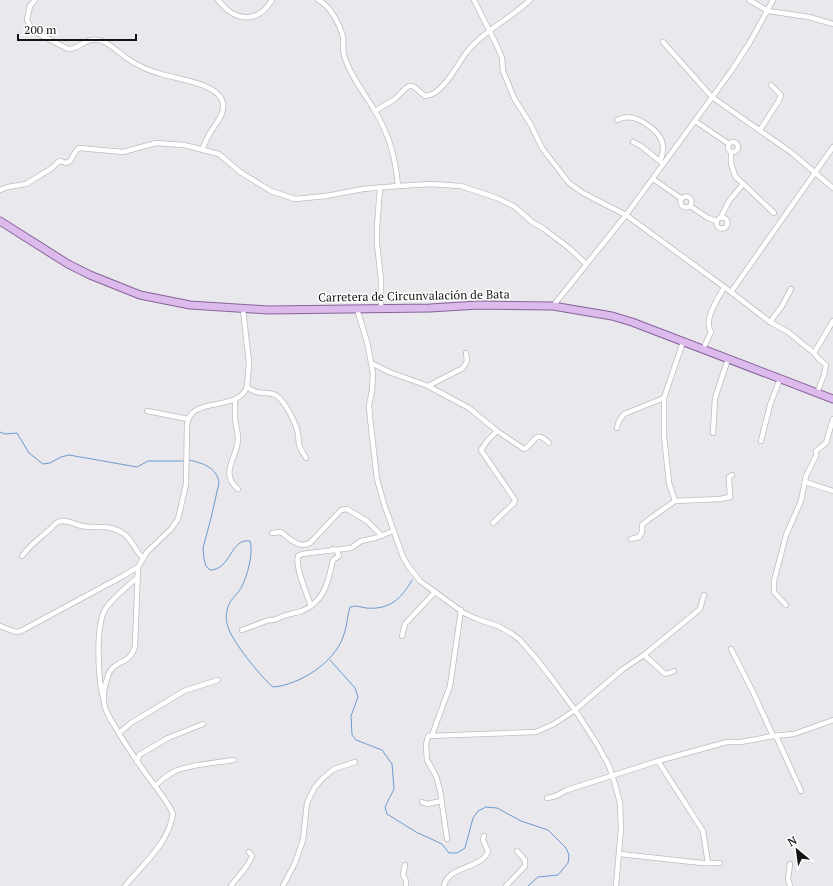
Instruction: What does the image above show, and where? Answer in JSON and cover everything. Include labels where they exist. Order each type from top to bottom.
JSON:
[{"type":"main road","name":"Carretera de Circunvalación de Bata","points":[[0,222],[68,264],[114,286],[164,301],[190,305],[243,309],[430,308],[479,305],[553,306],[612,316],[632,322],[833,399]]},
{"type":"street","points":[[35,0],[28,13],[27,20],[30,27],[33,31],[53,42],[68,49],[72,49],[88,40],[102,41],[118,50],[127,58],[161,74],[211,88],[218,94],[222,100],[222,112],[202,149]]},
{"type":"street","points":[[218,0],[229,12],[235,15],[249,17],[264,11],[272,0]]},
{"type":"street","points":[[320,0],[328,6],[340,29],[343,38],[345,58],[375,111],[393,150],[398,186]]},
{"type":"street","points":[[474,0],[502,58],[503,71],[509,90],[551,161],[569,184],[574,188],[626,214],[770,322],[788,332],[814,353],[818,359],[826,365],[817,393]]},
{"type":"street","points":[[375,111],[395,99],[409,86],[413,86],[425,96],[434,94],[448,80],[471,46],[530,0]]},
{"type":"street","points":[[749,0],[768,11],[809,17],[833,24]]},
{"type":"street","points":[[553,306],[653,179],[662,163],[695,121],[735,65],[768,11],[773,0]]},
{"type":"street","points":[[663,42],[712,97],[792,153],[833,188]]},
{"type":"street","points":[[760,130],[781,95],[771,85]]},
{"type":"street","points":[[617,120],[625,117],[638,119],[656,131],[662,139],[662,163]]},
{"type":"street","points":[[695,121],[729,144],[732,142],[736,143],[738,147],[736,151],[731,152]]},
{"type":"street","points":[[633,142],[662,163]]},
{"type":"street","points":[[0,190],[26,184],[52,168],[58,162],[70,162],[79,148],[122,152],[156,143],[184,145],[219,154],[240,172],[271,191],[295,199],[326,196],[380,187],[430,184],[461,186],[508,202],[515,206],[532,222],[569,248],[586,264]]},
{"type":"street","points":[[729,144],[728,148],[731,152],[732,170],[743,184],[774,213]]},
{"type":"street","points":[[731,292],[833,147]]},
{"type":"street","points":[[653,179],[682,199],[685,197],[690,199],[692,202],[690,206]]},
{"type":"street","points":[[717,221],[721,217],[729,201],[743,184]]},
{"type":"street","points":[[380,187],[377,238],[382,308]]},
{"type":"street","points":[[682,199],[682,207],[686,208],[690,206]]},
{"type":"street","points":[[690,206],[708,218],[717,221]]},
{"type":"street","points":[[717,221],[719,228],[725,228],[727,221],[725,218],[721,217]]},
{"type":"street","points":[[703,349],[711,332],[708,328],[709,318],[724,288]]},
{"type":"street","points":[[770,322],[782,306],[791,289]]},
{"type":"street","points":[[104,698],[110,672],[134,652],[138,567],[143,558],[178,519],[186,484],[188,419],[192,413],[197,410],[210,405],[235,400],[246,390],[248,363],[243,309]]},
{"type":"street","points":[[357,309],[367,342],[371,363],[372,380],[370,405],[377,479],[403,557],[420,581],[460,610],[470,616],[498,626],[516,637],[534,656],[575,710],[604,755],[620,803],[620,854],[616,886]]},
{"type":"street","points":[[814,353],[833,321]]},
{"type":"street","points":[[675,501],[669,484],[664,436],[664,398],[683,342]]},
{"type":"street","points":[[428,386],[463,368],[466,361],[466,353]]},
{"type":"street","points":[[713,433],[715,398],[728,359]]},
{"type":"street","points":[[371,363],[389,372],[428,386],[469,408],[496,431],[524,449],[526,449],[531,441],[537,437],[542,437],[549,443]]},
{"type":"street","points":[[761,441],[770,405],[780,379]]},
{"type":"street","points":[[247,387],[256,393],[273,394],[279,398],[289,412],[298,433],[299,445],[306,458]]},
{"type":"street","points":[[617,428],[619,421],[624,414],[664,398]]},
{"type":"street","points":[[235,400],[235,417],[238,426],[238,441],[229,472],[233,485],[238,489]]},
{"type":"street","points":[[147,411],[188,419]]},
{"type":"street","points":[[786,605],[774,592],[774,581],[786,535],[801,501],[806,476],[816,456],[816,451],[826,443],[833,420]]},
{"type":"street","points":[[493,523],[514,503],[515,500],[481,450],[496,431]]},
{"type":"street","points":[[631,539],[639,537],[642,532],[642,525],[675,501],[730,497],[729,477],[732,475]]},
{"type":"street","points":[[805,482],[833,491]]},
{"type":"street","points":[[272,533],[281,532],[296,543],[307,545],[341,510],[347,509],[367,521],[382,536]]},
{"type":"street","points":[[22,556],[34,542],[62,520],[84,527],[101,526],[119,531],[127,537],[136,551],[143,558]]},
{"type":"street","points":[[311,606],[297,558],[302,554],[351,548],[361,541],[382,536],[394,531]]},
{"type":"street","points":[[242,630],[269,620],[273,621],[292,614],[311,606],[318,601],[325,589],[333,560],[339,556],[337,551],[333,549]]},
{"type":"street","points":[[0,626],[16,632],[20,631],[138,567]]},
{"type":"street","points":[[125,886],[156,852],[169,830],[173,814],[172,810],[137,762],[106,711],[100,678],[99,647],[102,616],[115,597],[137,578]]},
{"type":"street","points":[[402,636],[405,624],[435,592]]},
{"type":"street","points":[[447,839],[442,801],[436,776],[427,760],[426,744],[428,736],[536,732],[554,724],[575,710],[623,669],[644,655],[700,609],[704,595]]},
{"type":"street","points":[[432,736],[450,686],[460,610]]},
{"type":"street","points":[[731,649],[801,791]]},
{"type":"street","points":[[644,655],[664,673],[674,671]]},
{"type":"street","points":[[119,733],[131,723],[184,690],[218,680]]},
{"type":"street","points":[[547,798],[556,796],[567,790],[658,761],[727,742],[741,742],[802,732],[833,720]]},
{"type":"street","points":[[137,762],[139,755],[157,744],[203,724]]},
{"type":"street","points":[[155,786],[175,771],[188,767],[234,760]]},
{"type":"street","points":[[658,761],[703,831],[708,863]]},
{"type":"street","points":[[283,886],[295,863],[303,840],[307,803],[314,787],[334,769],[354,762]]},
{"type":"street","points":[[422,802],[427,804],[442,801]]},
{"type":"street","points":[[444,886],[445,881],[450,876],[482,859],[487,854],[488,851],[483,840],[484,836]]},
{"type":"street","points":[[506,886],[526,866],[525,860],[516,851]]},
{"type":"street","points":[[231,886],[250,861],[252,856],[249,852]]},
{"type":"street","points":[[620,854],[720,863]]},
{"type":"street","points":[[790,864],[788,879],[790,886]]},
{"type":"street","points":[[405,865],[403,875],[406,881],[406,886]]},
{"type":"waterway","points":[[0,432],[5,434],[17,433],[29,453],[43,464],[50,463],[61,457],[69,455],[137,467],[148,461],[184,461]]},
{"type":"waterway","points":[[189,460],[204,464],[212,469],[218,478],[219,483],[203,548],[206,566],[210,570],[217,569],[227,560],[238,544],[243,541],[250,541],[251,552],[248,571],[241,588],[229,604],[226,613],[227,622],[233,638],[262,676],[273,687],[294,682],[304,677],[324,664],[332,656],[344,634],[350,607],[356,606],[374,608],[388,605],[404,593],[412,580]]},
{"type":"waterway","points":[[330,660],[355,688],[358,697],[351,716],[352,735],[356,740],[382,750],[392,764],[394,789],[385,807],[387,814],[416,832],[442,844],[449,853],[457,853],[465,848],[473,818],[478,811],[486,807],[497,808],[521,821],[548,830],[566,848],[569,855],[568,863],[558,875],[538,877],[528,886]]}]
